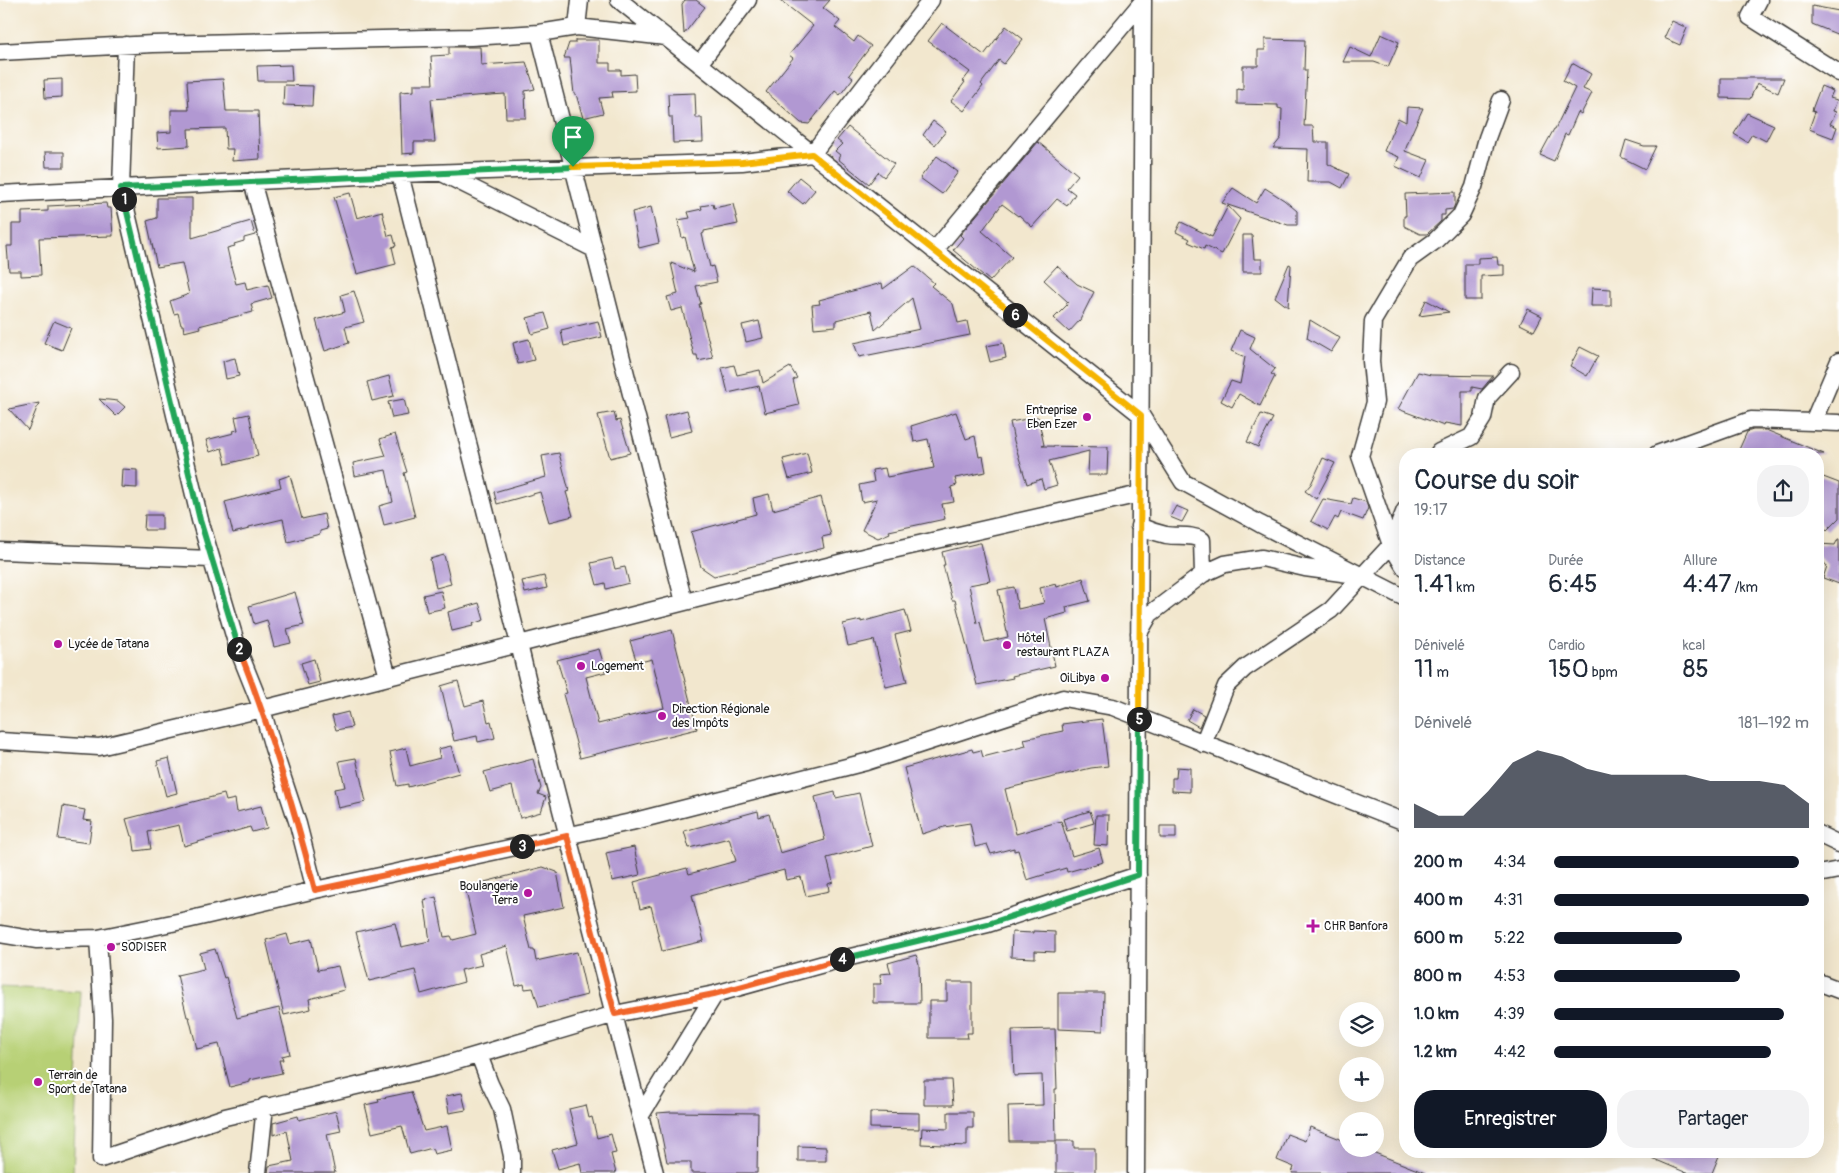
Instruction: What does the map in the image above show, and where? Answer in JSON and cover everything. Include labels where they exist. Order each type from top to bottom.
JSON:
[{"type":"street","points":[[577,28],[580,0]]},
{"type":"street","points":[[619,0],[1141,415],[1183,482],[1260,524],[1399,595]]},
{"type":"street","points":[[699,64],[748,0]]},
{"type":"street","points":[[0,194],[440,172],[742,162],[812,154],[931,0]]},
{"type":"street","points":[[934,251],[1144,0]]},
{"type":"street","points":[[1136,1173],[1144,0]]},
{"type":"street","points":[[1760,0],[1750,17],[1839,73]]},
{"type":"street","points":[[0,52],[126,45],[471,37],[539,33],[577,28],[666,37]]},
{"type":"street","points":[[539,33],[684,602]]},
{"type":"street","points":[[126,45],[121,188],[211,560],[238,648],[262,709],[298,824],[315,890]]},
{"type":"street","points":[[1203,744],[1226,686],[1245,668],[1331,610],[1361,576],[1398,542],[1360,456],[1375,402],[1372,361],[1374,321],[1410,259],[1435,241],[1461,215],[1474,187],[1486,138],[1501,100]]},
{"type":"street","points":[[440,172],[594,249]]},
{"type":"street","points":[[400,174],[567,836],[655,1173]]},
{"type":"street","points":[[252,181],[388,677]]},
{"type":"street","points":[[1813,422],[1839,361]]},
{"type":"street","points":[[1448,448],[1471,437],[1483,418],[1487,398],[1512,372]]},
{"type":"street","points":[[1674,448],[1751,420],[1839,423]]},
{"type":"street","points":[[0,742],[99,746],[262,709],[876,554],[1140,494]]},
{"type":"street","points":[[1140,526],[1149,531],[1167,535],[1197,537],[1202,540],[1203,574]]},
{"type":"street","points":[[0,550],[211,560]]},
{"type":"street","points":[[1139,634],[1150,614],[1203,574],[1225,564],[1262,558],[1305,568],[1361,576]]},
{"type":"street","points":[[0,934],[37,940],[98,938],[631,822],[866,762],[1063,698],[1113,707],[1139,719],[1399,820]]},
{"type":"street","points":[[1824,837],[1839,844]]},
{"type":"street","points":[[1824,873],[1839,870]]},
{"type":"street","points":[[98,938],[103,1027],[101,1159],[225,1117],[265,1106],[437,1067],[615,1014],[714,994],[838,960],[988,924],[1138,875]]},
{"type":"street","points":[[1824,984],[1839,990]]},
{"type":"street","points":[[641,1115],[714,994]]},
{"type":"street","points":[[478,1055],[502,1109],[512,1156],[512,1173]]},
{"type":"street","points":[[258,1173],[265,1106]]},
{"type":"green space","name":"Terrain de Sport de Tatana","points":[[0,987],[81,991],[73,1173],[0,1173]]},
{"type":"building","points":[[685,0],[696,0],[705,7],[684,34],[682,4]]},
{"type":"building","points":[[780,0],[830,0],[823,8],[840,21],[835,27],[854,42],[858,36],[871,46],[849,75],[853,78],[840,95],[835,91],[809,124],[801,123],[766,92],[793,58],[789,55],[813,26]]},
{"type":"building","points":[[1812,6],[1839,11],[1839,35],[1812,24]]},
{"type":"building","points":[[1672,21],[1687,28],[1680,45],[1664,38]]},
{"type":"building","points":[[942,23],[984,55],[1006,26],[1023,39],[1004,64],[999,60],[981,84],[983,86],[964,111],[951,101],[970,72],[928,41]]},
{"type":"building","points":[[1381,34],[1399,42],[1388,67],[1374,62],[1343,62],[1350,47],[1371,57]]},
{"type":"building","points":[[1265,39],[1305,40],[1304,70],[1307,70],[1304,126],[1313,126],[1314,142],[1328,142],[1328,164],[1349,174],[1342,188],[1331,182],[1307,182],[1308,149],[1273,148],[1281,138],[1282,109],[1278,108],[1278,105],[1237,104],[1237,89],[1243,90],[1243,66],[1258,66],[1258,50],[1265,50]]},
{"type":"building","points":[[575,40],[599,40],[599,63],[610,63],[610,70],[621,70],[621,75],[635,74],[636,91],[612,92],[613,97],[599,98],[603,113],[583,118],[576,94],[574,94],[570,58],[564,58],[569,43],[575,43]]},
{"type":"building","points":[[449,47],[480,47],[481,65],[526,62],[535,89],[525,91],[526,118],[506,118],[505,94],[431,99],[435,142],[414,142],[414,153],[402,154],[400,92],[414,91],[414,84],[433,84],[431,56],[449,55]]},
{"type":"building","points":[[1572,63],[1591,74],[1583,89],[1592,93],[1581,114],[1578,112],[1568,135],[1565,134],[1554,161],[1540,155],[1575,88],[1563,81]]},
{"type":"building","points":[[291,65],[292,81],[258,81],[257,66]]},
{"type":"building","points":[[1721,78],[1784,78],[1778,93],[1757,83],[1750,99],[1721,98]]},
{"type":"building","points":[[62,79],[62,97],[45,98],[44,80]]},
{"type":"building","points":[[223,79],[226,111],[258,111],[260,159],[232,161],[233,149],[226,149],[225,128],[188,129],[189,146],[158,148],[157,133],[171,132],[171,110],[189,110],[187,81]]},
{"type":"building","points":[[284,85],[313,86],[312,106],[283,105]]},
{"type":"building","points":[[1821,86],[1833,91],[1830,98],[1837,100],[1833,111],[1836,112],[1830,124],[1837,127],[1833,138],[1809,129],[1815,112],[1812,111],[1813,107]]},
{"type":"building","points":[[695,93],[696,118],[702,118],[703,142],[673,143],[672,117],[669,117],[668,94]]},
{"type":"building","points":[[1407,107],[1423,108],[1405,151],[1429,160],[1421,178],[1395,166],[1399,157],[1384,151],[1398,118],[1406,122]]},
{"type":"building","points":[[1747,113],[1774,125],[1766,141],[1752,134],[1747,142],[1734,134]]},
{"type":"building","points":[[933,121],[946,131],[935,145],[923,135]]},
{"type":"building","points":[[848,127],[894,164],[884,177],[878,172],[869,184],[838,159],[840,155],[835,151],[842,144],[837,140]]},
{"type":"building","points":[[1626,140],[1644,146],[1656,146],[1645,169],[1621,157]]},
{"type":"building","points":[[1038,142],[1078,175],[1067,188],[1075,194],[1067,206],[1057,199],[1032,227],[1019,215],[1002,204],[982,231],[1012,257],[990,281],[953,250],[963,238],[960,235]]},
{"type":"building","points":[[45,152],[64,152],[64,167],[46,167]]},
{"type":"building","points":[[937,156],[958,172],[942,194],[920,178]]},
{"type":"building","points":[[799,177],[815,190],[803,204],[787,191]]},
{"type":"building","points":[[1233,188],[1256,203],[1265,188],[1297,211],[1297,225],[1288,225],[1222,203]]},
{"type":"building","points":[[1455,192],[1453,209],[1445,210],[1445,215],[1441,215],[1441,221],[1427,234],[1420,234],[1404,226],[1404,216],[1406,216],[1405,194]]},
{"type":"building","points":[[350,193],[357,218],[382,211],[388,236],[393,235],[396,246],[392,247],[396,264],[357,274],[334,197]]},
{"type":"building","points":[[157,198],[192,198],[192,238],[251,221],[255,235],[244,238],[244,241],[227,248],[231,266],[236,284],[245,282],[247,290],[268,285],[272,298],[251,304],[253,312],[199,326],[200,328],[184,332],[178,313],[174,314],[170,301],[189,294],[182,263],[157,267],[147,221],[157,218]]},
{"type":"building","points":[[106,203],[107,208],[111,208],[113,236],[39,238],[41,275],[21,276],[21,271],[9,271],[7,246],[12,246],[12,224],[22,224],[22,212],[48,211],[48,206]]},
{"type":"building","points":[[713,204],[714,208],[733,204],[738,224],[704,231],[702,234],[710,267],[713,266],[717,282],[696,286],[713,358],[698,361],[697,355],[694,355],[682,308],[671,311],[667,297],[678,294],[671,263],[694,272],[685,237],[682,238],[678,220],[690,218],[688,212],[702,209],[701,206]]},
{"type":"building","points":[[1228,206],[1240,219],[1222,254],[1205,246],[1204,249],[1188,242],[1190,239],[1176,232],[1181,222],[1212,237]]},
{"type":"building","points":[[651,207],[659,243],[639,248],[632,212]]},
{"type":"building","points":[[1243,235],[1252,235],[1254,259],[1262,259],[1262,272],[1243,272]]},
{"type":"building","points":[[1497,257],[1498,265],[1504,265],[1504,275],[1481,276],[1481,300],[1465,300],[1465,264],[1478,264],[1478,258]]},
{"type":"building","points":[[1289,264],[1291,265],[1288,307],[1275,297]]},
{"type":"building","points":[[914,266],[934,283],[931,286],[953,304],[958,323],[967,321],[970,335],[859,357],[854,343],[920,329],[912,298],[875,330],[871,311],[836,320],[836,326],[814,328],[812,305],[820,304],[819,300],[882,283],[883,289]]},
{"type":"building","points":[[1057,266],[1077,284],[1094,292],[1080,320],[1069,332],[1054,318],[1068,302],[1044,280]]},
{"type":"building","points":[[1592,288],[1611,289],[1611,306],[1591,306]]},
{"type":"building","points":[[354,291],[364,322],[345,327],[349,343],[325,351],[316,320],[345,312],[341,295]]},
{"type":"building","points":[[1426,300],[1449,312],[1419,316]]},
{"type":"building","points":[[1528,309],[1542,316],[1534,331],[1520,324]]},
{"type":"building","points":[[545,313],[550,329],[532,334],[527,318]]},
{"type":"building","points":[[1310,320],[1340,338],[1331,352],[1307,338]]},
{"type":"building","points":[[54,321],[71,328],[62,350],[44,343]]},
{"type":"building","points":[[598,321],[602,337],[564,346],[561,330]]},
{"type":"building","points":[[759,321],[763,338],[746,342],[742,325]]},
{"type":"building","points":[[1240,330],[1255,337],[1250,349],[1275,369],[1271,374],[1275,376],[1260,406],[1239,394],[1232,407],[1221,401],[1231,381],[1240,384],[1245,357],[1231,351]]},
{"type":"building","points":[[529,339],[534,360],[518,364],[513,343]]},
{"type":"building","points":[[1003,343],[1006,358],[990,362],[986,346]]},
{"type":"building","points":[[1580,347],[1598,356],[1587,376],[1570,366]]},
{"type":"building","points":[[235,358],[239,376],[226,379],[223,361]]},
{"type":"building","points":[[734,365],[737,375],[760,370],[763,383],[790,367],[797,378],[793,380],[799,405],[765,413],[759,386],[728,393],[722,368]]},
{"type":"building","points":[[1418,372],[1431,375],[1493,376],[1482,389],[1472,387],[1472,391],[1462,391],[1462,426],[1445,423],[1444,426],[1398,409]]},
{"type":"building","points":[[389,376],[394,396],[372,401],[367,382]]},
{"type":"building","points":[[99,399],[118,401],[125,407],[116,416]]},
{"type":"building","points":[[404,399],[408,415],[392,418],[388,402]]},
{"type":"building","points":[[39,403],[28,430],[9,409]]},
{"type":"building","points":[[687,410],[692,431],[669,437],[664,416]]},
{"type":"building","points":[[614,412],[616,421],[620,420],[630,453],[610,458],[598,415]]},
{"type":"building","points":[[956,412],[966,439],[975,436],[979,457],[983,456],[986,472],[955,478],[957,485],[951,487],[954,502],[942,504],[945,519],[889,531],[890,533],[878,538],[862,530],[877,499],[862,502],[859,485],[874,482],[872,470],[885,468],[887,477],[934,468],[928,439],[914,442],[911,426]]},
{"type":"building","points":[[249,414],[258,456],[226,464],[222,448],[210,452],[206,440],[234,433],[233,431],[238,430],[235,417]]},
{"type":"building","points":[[1261,414],[1273,418],[1258,447],[1247,442]]},
{"type":"building","points":[[1038,417],[1044,445],[1042,446],[1108,447],[1107,475],[1088,475],[1089,451],[1049,461],[1057,485],[1044,489],[1041,479],[1027,484],[1010,422]]},
{"type":"building","points":[[1766,430],[1810,448],[1740,448],[1747,432]]},
{"type":"building","points":[[395,434],[407,472],[404,473],[415,517],[384,525],[379,506],[393,502],[386,470],[355,476],[353,463],[386,456],[380,439]]},
{"type":"building","points":[[559,453],[569,491],[566,492],[573,516],[549,522],[540,492],[497,504],[494,492],[546,477],[542,456]]},
{"type":"building","points":[[807,453],[812,473],[789,479],[783,459]]},
{"type":"building","points":[[1323,458],[1335,463],[1316,499],[1305,491],[1311,484]]},
{"type":"building","points":[[122,469],[137,470],[137,488],[121,487]]},
{"type":"building","points":[[290,475],[302,519],[324,514],[327,529],[320,531],[320,534],[288,542],[283,519],[233,533],[225,502],[281,487],[279,479]]},
{"type":"building","points":[[1824,477],[1839,483],[1839,518],[1827,530],[1824,527]]},
{"type":"building","points":[[769,494],[773,510],[821,497],[831,535],[822,537],[824,548],[714,576],[701,567],[691,532],[756,514],[753,498]]},
{"type":"building","points":[[1353,498],[1366,502],[1368,508],[1363,520],[1341,512],[1338,519],[1335,517],[1328,530],[1311,521],[1323,499],[1351,504]]},
{"type":"building","points":[[1176,506],[1188,511],[1182,522],[1170,517]]},
{"type":"building","points":[[145,515],[162,515],[162,530],[144,530]]},
{"type":"building","points":[[1839,539],[1839,584],[1824,578],[1827,566],[1824,563],[1824,544],[1835,545]]},
{"type":"building","points":[[981,543],[990,581],[969,585],[977,623],[980,622],[985,642],[1008,637],[998,590],[1014,587],[1018,609],[1044,603],[1040,588],[1056,584],[1057,587],[1083,578],[1090,601],[1066,607],[1067,613],[1045,619],[1055,666],[1012,676],[1013,678],[977,685],[955,600],[952,600],[943,565],[945,565],[942,552]]},
{"type":"building","points":[[444,555],[451,584],[436,588],[430,559]]},
{"type":"building","points":[[612,558],[615,569],[625,567],[629,583],[606,589],[605,583],[597,585],[591,563]]},
{"type":"building","points":[[544,576],[547,588],[525,593],[522,581]]},
{"type":"building","points":[[441,591],[445,608],[427,612],[423,595]]},
{"type":"building","points":[[295,592],[304,625],[287,629],[291,643],[274,647],[267,620],[254,624],[249,606]]},
{"type":"building","points":[[479,603],[484,620],[472,624],[473,626],[452,631],[448,612]]},
{"type":"building","points":[[905,610],[911,631],[895,635],[907,682],[886,687],[874,640],[848,646],[843,624],[861,620],[861,622]]},
{"type":"building","name":"Direction Régionale des Impôts","points":[[672,630],[697,729],[580,758],[563,694],[567,693],[557,660],[599,649],[606,672],[586,677],[598,724],[664,708],[652,659],[637,663],[630,641]]},
{"type":"building","points":[[314,659],[320,682],[308,685],[301,663]]},
{"type":"building","points":[[458,681],[465,706],[483,701],[488,722],[491,721],[495,738],[478,742],[477,736],[454,741],[441,686]]},
{"type":"building","points":[[1193,709],[1204,715],[1199,727],[1187,720]]},
{"type":"building","points":[[348,712],[352,727],[336,730],[332,716]]},
{"type":"building","points":[[1102,719],[1108,766],[1091,768],[1005,789],[1016,834],[1061,821],[1072,856],[1099,848],[1103,862],[1067,872],[1066,868],[1027,880],[1018,850],[1014,851],[1014,848],[991,854],[987,844],[975,847],[970,823],[944,827],[922,834],[904,768],[972,749],[973,752],[981,750],[983,757],[1026,746],[1024,739],[1063,731],[1062,724]]},
{"type":"building","points":[[451,746],[459,773],[408,787],[408,784],[397,786],[390,752],[406,748],[410,766],[440,758],[438,749]]},
{"type":"building","points":[[169,758],[177,793],[166,796],[157,761]]},
{"type":"building","points":[[356,758],[366,802],[338,808],[334,789],[345,787],[339,761]]},
{"type":"building","points":[[533,759],[541,788],[538,794],[546,797],[541,812],[520,818],[512,786],[490,792],[484,772]]},
{"type":"building","points":[[1177,767],[1190,768],[1190,792],[1172,791],[1172,778],[1176,778]]},
{"type":"building","points":[[835,792],[836,798],[859,793],[872,846],[827,858],[833,882],[828,884],[829,891],[806,896],[801,877],[786,880],[784,870],[692,895],[704,941],[662,951],[651,906],[640,909],[634,882],[687,868],[689,874],[736,861],[729,838],[689,848],[684,831],[758,811],[759,817],[769,814],[780,853],[825,840],[815,797]]},
{"type":"building","points":[[224,794],[226,801],[235,799],[237,812],[261,806],[267,828],[252,832],[250,827],[184,846],[179,825],[148,832],[151,849],[135,851],[133,836],[131,836],[126,819]]},
{"type":"building","points":[[63,806],[85,810],[83,820],[92,821],[89,843],[58,839]]},
{"type":"building","points":[[1090,811],[1094,823],[1067,831],[1063,819]]},
{"type":"building","points":[[1096,815],[1109,815],[1108,846],[1094,845]]},
{"type":"building","points":[[1160,826],[1176,826],[1176,838],[1160,838]]},
{"type":"building","points":[[634,847],[640,875],[612,881],[606,853]]},
{"type":"building","points":[[543,867],[557,872],[564,907],[523,916],[531,950],[534,950],[536,961],[577,952],[587,995],[539,1007],[533,988],[525,989],[524,984],[516,986],[507,946],[479,954],[482,965],[461,970],[464,982],[421,994],[415,970],[369,981],[356,932],[395,923],[401,947],[430,941],[424,900],[436,897],[444,937],[451,936],[453,940],[476,934],[465,887]]},
{"type":"building","points":[[1033,931],[1055,932],[1055,952],[1035,951],[1035,958],[1011,957],[1012,932],[1033,933]]},
{"type":"building","points":[[287,934],[290,944],[311,939],[318,970],[338,966],[344,990],[309,999],[311,1009],[284,1015],[266,940]]},
{"type":"building","points":[[215,949],[224,978],[226,977],[237,1018],[279,1008],[290,1054],[282,1056],[283,1060],[279,1060],[282,1073],[250,1080],[250,1082],[230,1087],[219,1044],[197,1049],[177,975],[204,969],[200,953]]},
{"type":"building","points":[[916,955],[919,964],[920,1003],[873,1003],[873,984],[881,984],[880,974],[891,973],[888,963]]},
{"type":"building","points":[[947,982],[972,982],[972,1033],[967,1033],[968,1038],[929,1038],[929,1001],[947,1001]]},
{"type":"building","points":[[1058,993],[1104,993],[1103,1031],[1058,1029]]},
{"type":"building","points":[[1055,1029],[1056,1141],[1009,1141],[1008,1106],[1043,1105],[1042,1075],[1014,1076],[1012,1030]]},
{"type":"building","points":[[924,1080],[951,1080],[953,1105],[924,1105]]},
{"type":"building","points":[[411,1092],[424,1131],[447,1126],[452,1150],[434,1154],[432,1148],[410,1154],[402,1126],[372,1133],[365,1105],[379,1102],[378,1099]]},
{"type":"building","points":[[462,1093],[466,1110],[449,1113],[446,1096]]},
{"type":"building","points":[[586,1105],[589,1118],[592,1117],[597,1138],[611,1134],[616,1153],[611,1154],[616,1173],[582,1173],[580,1163],[558,1169],[552,1150],[578,1143],[569,1109]]},
{"type":"building","points":[[336,1111],[341,1131],[327,1134],[335,1173],[268,1173],[269,1166],[293,1161],[287,1131],[273,1135],[273,1123],[298,1116],[299,1120]]},
{"type":"building","points":[[870,1112],[919,1113],[919,1129],[870,1128]]},
{"type":"building","points":[[948,1112],[973,1112],[973,1128],[967,1128],[967,1146],[921,1144],[922,1128],[948,1129]]},
{"type":"building","points":[[657,1113],[758,1113],[757,1173],[691,1173],[691,1162],[667,1162]]},
{"type":"building","points":[[1310,1127],[1339,1138],[1339,1157],[1384,1157],[1425,1173],[1292,1173],[1294,1167],[1277,1160],[1287,1134],[1305,1141]]},
{"type":"building","points":[[1056,1141],[1074,1141],[1074,1148],[1095,1148],[1095,1173],[1056,1173]]},
{"type":"building","points":[[798,1146],[826,1147],[826,1161],[798,1161]]},
{"type":"building","points":[[1652,1158],[1718,1158],[1712,1173],[1687,1173]]},
{"type":"place","name":"Entreprise Eben Ezer","points":[[1087,417]]},
{"type":"place","name":"Lycée de Tatana","points":[[58,644]]},
{"type":"place","name":"Hôtel restaurant PLAZA","points":[[1007,645]]},
{"type":"place","name":"Logement","points":[[581,666]]},
{"type":"place","name":"OiLibya","points":[[1105,678]]},
{"type":"place","name":"Direction Régionale des Impôts","points":[[662,716]]},
{"type":"place","name":"Boulangerie Terra","points":[[528,893]]},
{"type":"place","name":"CHR Banfora","points":[[1313,926]]},
{"type":"place","name":"SODISER","points":[[111,947]]},
{"type":"place","name":"Terrain de Sport de Tatana","points":[[38,1082]]},
{"type":"route","points":[[812,154],[1141,415],[1138,875],[988,924],[838,960],[714,994],[615,1014],[567,836],[315,890],[298,824],[262,709],[238,648],[200,520],[121,188],[573,167],[742,162],[812,154]]}]
